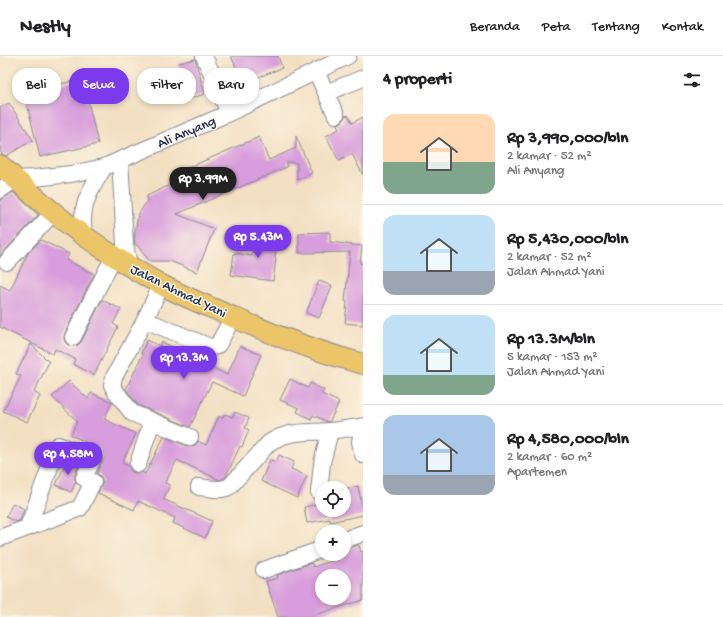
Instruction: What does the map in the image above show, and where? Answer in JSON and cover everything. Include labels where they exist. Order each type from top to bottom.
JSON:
[{"type":"main road","name":"Jalan Ahmad Yani","points":[[4,174],[84,236],[121,261],[161,285],[185,297],[260,329],[310,348],[363,364]]},
{"type":"street","points":[[204,56],[229,113]]},
{"type":"street","name":"Ali Anyang","points":[[4,174],[54,176],[72,174],[104,167],[229,113],[348,56]]},
{"type":"street","points":[[316,71],[336,115]]},
{"type":"street","points":[[326,93],[363,78]]},
{"type":"street","points":[[73,337],[121,261],[125,244],[120,160]]},
{"type":"street","points":[[84,236],[83,219],[85,206],[89,193],[104,167]]},
{"type":"street","points":[[7,262],[54,212]]},
{"type":"street","points":[[161,285],[145,320],[114,377],[112,385],[132,413],[190,437]]},
{"type":"street","points":[[145,320],[210,347],[214,347],[219,344],[234,317]]},
{"type":"street","points":[[138,464],[152,421]]},
{"type":"street","points":[[199,487],[218,490],[230,486],[269,443],[276,438],[299,432],[330,431],[363,427],[360,442],[363,454]]},
{"type":"street","points":[[320,481],[322,463],[330,431]]},
{"type":"street","points":[[0,538],[28,528],[80,508],[93,482],[84,478],[93,458],[58,445],[28,528]]},
{"type":"street","points":[[351,537],[363,533]]},
{"type":"street","points":[[264,570],[315,552]]},
{"type":"building","points":[[231,56],[278,56],[282,68],[259,77],[259,68],[236,68]]},
{"type":"building","points":[[195,59],[204,94],[196,97],[196,68],[180,68],[179,63]]},
{"type":"building","points":[[69,82],[69,104],[89,104],[98,144],[40,157],[27,104],[61,104],[61,84]]},
{"type":"building","points":[[9,103],[33,140],[6,156],[0,151],[0,108]]},
{"type":"building","points":[[348,115],[352,123],[363,117],[363,175],[352,154],[339,161],[326,136],[339,129],[337,124],[343,121],[345,116]]},
{"type":"building","points":[[296,136],[312,173],[297,180],[297,163],[287,162],[287,167],[177,214],[214,229],[197,272],[170,261],[150,261],[135,244],[134,238],[138,215],[147,201],[147,196],[180,180],[176,173],[259,137],[269,160],[296,148]]},
{"type":"building","points":[[13,192],[38,215],[0,256],[0,200]]},
{"type":"building","points":[[255,232],[278,235],[273,281],[231,275],[234,253],[252,256]]},
{"type":"building","points":[[330,232],[330,242],[362,246],[360,263],[363,264],[363,325],[345,323],[347,302],[345,301],[350,252],[299,253],[299,233]]},
{"type":"building","points":[[41,240],[69,254],[66,260],[94,274],[65,333],[65,342],[68,345],[74,346],[81,342],[102,300],[121,309],[113,324],[118,327],[94,375],[73,364],[75,359],[55,349],[53,354],[0,327],[0,285],[10,290],[28,253]]},
{"type":"building","points":[[319,281],[332,286],[319,318],[306,313]]},
{"type":"building","points":[[147,340],[160,346],[162,342],[183,352],[185,347],[199,353],[195,359],[227,375],[240,346],[261,355],[243,396],[212,382],[190,427],[138,405],[126,389],[143,354],[141,353]]},
{"type":"building","points":[[31,344],[49,362],[34,392],[40,396],[27,422],[3,411],[21,376],[16,374]]},
{"type":"building","points":[[290,379],[308,388],[310,383],[324,390],[322,394],[339,402],[330,421],[328,422],[313,415],[311,419],[297,412],[299,408],[280,400]]},
{"type":"building","points":[[69,381],[88,399],[91,393],[112,402],[104,419],[136,434],[122,463],[129,466],[131,471],[135,473],[142,472],[145,474],[164,437],[187,446],[195,445],[198,441],[206,445],[219,416],[222,418],[225,414],[233,417],[235,412],[249,418],[245,428],[249,430],[242,447],[240,446],[224,478],[220,480],[177,460],[165,483],[170,485],[163,499],[212,521],[205,538],[173,523],[175,518],[138,501],[134,510],[98,493],[103,482],[97,473],[102,462],[100,452],[101,449],[71,435],[77,421],[52,397]]},
{"type":"building","points":[[279,455],[294,462],[291,469],[307,476],[297,498],[261,481],[270,460],[276,462]]},
{"type":"building","points":[[67,459],[80,463],[75,474],[76,482],[71,492],[56,485]]},
{"type":"building","points":[[358,486],[363,515],[330,522],[330,519],[307,523],[304,507],[315,505],[315,517],[351,517],[351,488]]},
{"type":"building","points":[[13,503],[24,509],[20,520],[16,522],[6,517]]},
{"type":"building","points":[[359,545],[361,552],[363,551],[363,600],[351,604],[351,569],[315,569],[315,605],[347,605],[308,617],[278,617],[266,581],[278,578],[277,575],[312,563],[313,567],[331,561],[351,561],[351,547]]}]
